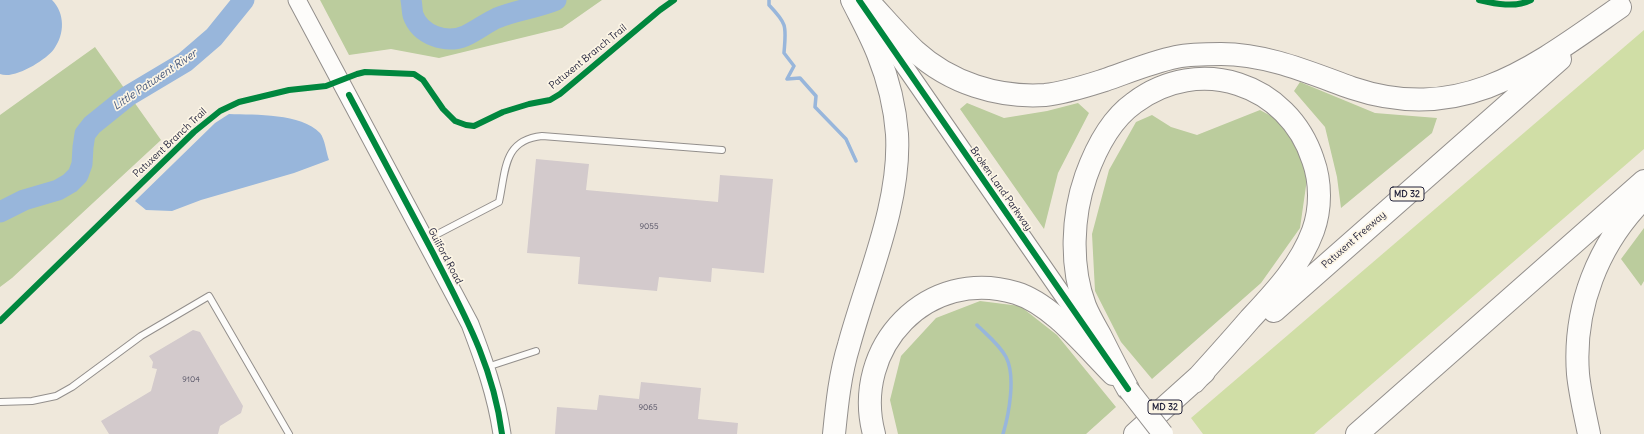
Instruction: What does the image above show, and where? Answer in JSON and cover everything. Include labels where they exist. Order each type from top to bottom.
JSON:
[{"type":"highway","points":[[834,434],[840,379],[848,346],[887,219],[896,165],[897,134],[892,100],[878,54],[852,0]]},
{"type":"highway","points":[[867,0],[916,52],[937,68],[962,82],[990,91],[1018,95],[1046,95],[1073,90],[1175,57],[1198,54],[1225,54],[1249,55],[1276,62],[1380,97],[1411,100],[1434,100],[1452,97],[1471,93],[1499,82],[1554,53],[1624,3]]},
{"type":"highway","name":"Patuxent Freeway","points":[[1135,434],[1624,3]]},
{"type":"highway","points":[[1128,389],[1085,307],[1079,285],[1075,237],[1077,211],[1083,185],[1102,140],[1114,121],[1132,104],[1147,93],[1164,85],[1204,79],[1224,80],[1244,86],[1272,100],[1294,122],[1306,143],[1317,171],[1319,189],[1318,210],[1314,229],[1306,247],[1284,281],[1194,382]]},
{"type":"highway","points":[[1357,434],[1644,181]]},
{"type":"highway","points":[[1589,434],[1578,373],[1580,324],[1587,291],[1596,266],[1608,243],[1622,223],[1644,198]]},
{"type":"highway","points":[[874,434],[870,418],[869,400],[871,380],[876,361],[886,343],[898,326],[917,309],[935,298],[953,292],[977,288],[997,289],[1017,293],[1034,300],[1053,314],[1128,389]]},
{"type":"main road","name":"Broken Land Parkway","points":[[1128,389],[1163,434]]},
{"type":"street","name":"Guilford Road","points":[[297,0],[470,324],[487,367],[502,434]]},
{"type":"street","name":"Broken Land Parkway","points":[[859,0],[1128,389]]},
{"type":"lane","points":[[426,240],[499,202],[507,164],[512,151],[518,144],[533,137],[542,136],[722,150]]},
{"type":"lane","points":[[0,402],[32,401],[56,396],[72,387],[141,336],[209,296],[289,434]]},
{"type":"lane","points":[[487,367],[536,351]]},
{"type":"green space","points":[[320,0],[602,0],[562,28],[439,58],[391,49],[349,55]]},
{"type":"green space","points":[[1644,30],[1644,149],[1314,434],[1203,434],[1191,418]]},
{"type":"green space","points":[[95,47],[161,140],[12,278],[0,287],[0,115]]},
{"type":"green space","points":[[1300,82],[1375,113],[1437,118],[1432,133],[1341,208],[1337,177],[1325,127],[1294,91]]},
{"type":"green space","points":[[967,103],[1004,118],[1047,111],[1078,103],[1089,113],[1058,173],[1044,229],[960,109]]},
{"type":"green space","points":[[1260,110],[1282,122],[1308,172],[1300,228],[1261,283],[1152,379],[1121,342],[1095,291],[1092,234],[1109,170],[1136,122],[1152,115],[1171,127],[1197,135]]},
{"type":"green space","points":[[1644,228],[1644,281],[1641,286],[1621,259]]},
{"type":"green space","points":[[980,301],[1020,306],[1057,335],[1116,407],[1086,434],[898,434],[890,400],[901,356],[936,318]]},
{"type":"water","points":[[0,0],[52,0],[59,11],[62,24],[62,30],[58,43],[50,53],[37,63],[21,72],[6,75],[0,74]]},
{"type":"water","points":[[229,114],[278,116],[290,118],[312,126],[322,136],[329,160],[294,173],[201,200],[172,211],[146,210],[135,201],[215,123]]},
{"type":"building","points":[[536,159],[589,164],[586,190],[718,202],[720,175],[773,179],[764,273],[712,268],[711,282],[659,277],[657,291],[578,284],[580,257],[527,253]]},
{"type":"building","points":[[193,330],[200,332],[243,406],[241,413],[220,426],[218,434],[109,434],[101,421],[151,391],[157,369],[152,368],[153,362],[149,356]]},
{"type":"building","points":[[641,382],[701,388],[698,419],[738,423],[737,434],[555,434],[557,407],[597,410],[599,395],[639,399]]},
{"type":"waterway","name":"Little Patuxent River","points":[[0,212],[24,200],[58,190],[70,183],[78,175],[82,164],[85,134],[92,125],[128,96],[185,62],[214,37],[244,0]]},
{"type":"waterway","name":"Little Patuxent River","points":[[411,0],[413,15],[421,28],[434,36],[450,39],[465,36],[504,15],[556,0]]},
{"type":"waterway","points":[[769,0],[769,5],[783,22],[785,31],[784,53],[794,66],[787,79],[800,78],[816,96],[815,107],[846,139],[856,161]]},
{"type":"waterway","points":[[977,325],[1000,348],[1009,365],[1011,384],[1003,434]]},
{"type":"cycle path","name":"Patuxent Branch Trail","points":[[0,321],[194,132],[220,111],[239,102],[289,90],[326,86],[365,72],[414,74],[423,80],[443,109],[455,121],[474,126],[503,112],[529,104],[550,100],[560,94],[674,0]]},
{"type":"cycle path","points":[[859,0],[1128,389]]},
{"type":"cycle path","points":[[1479,0],[1512,5],[1531,0]]},
{"type":"cycle path","points":[[349,95],[456,297],[476,340],[492,385],[502,434]]}]
